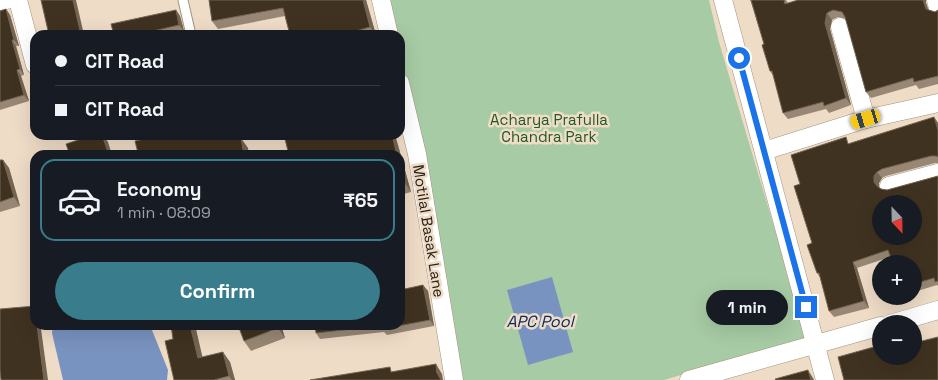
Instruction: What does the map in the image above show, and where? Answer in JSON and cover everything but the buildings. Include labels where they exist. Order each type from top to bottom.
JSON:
[{"type":"street","points":[[0,1],[6,0]]},
{"type":"street","points":[[18,0],[30,46]]},
{"type":"street","points":[[381,0],[388,30]]},
{"type":"street","points":[[723,0],[825,380]]},
{"type":"street","points":[[936,0],[938,8]]},
{"type":"street","points":[[840,27],[866,119]]},
{"type":"street","points":[[764,151],[866,119],[938,102]]},
{"type":"street","name":"Motilal Basak Lane","points":[[405,104],[417,154],[454,380]]},
{"type":"street","points":[[888,186],[938,173]]},
{"type":"street","points":[[921,315],[938,310]]},
{"type":"street","points":[[689,380],[872,329]]},
{"type":"lane","points":[[183,0],[190,30]]},
{"type":"green space","name":"Acharya Prafulla Chandra Park","points":[[387,0],[709,0],[719,42],[808,341],[748,355],[664,380],[463,380],[425,155],[405,74],[405,30],[394,30]]},
{"type":"water","name":"APC Pool","points":[[552,277],[573,352],[528,365],[507,290]]},
{"type":"water","points":[[52,330],[152,330],[168,370],[167,380],[63,380]]},
{"type":"route","points":[[739,58],[806,307]]}]
